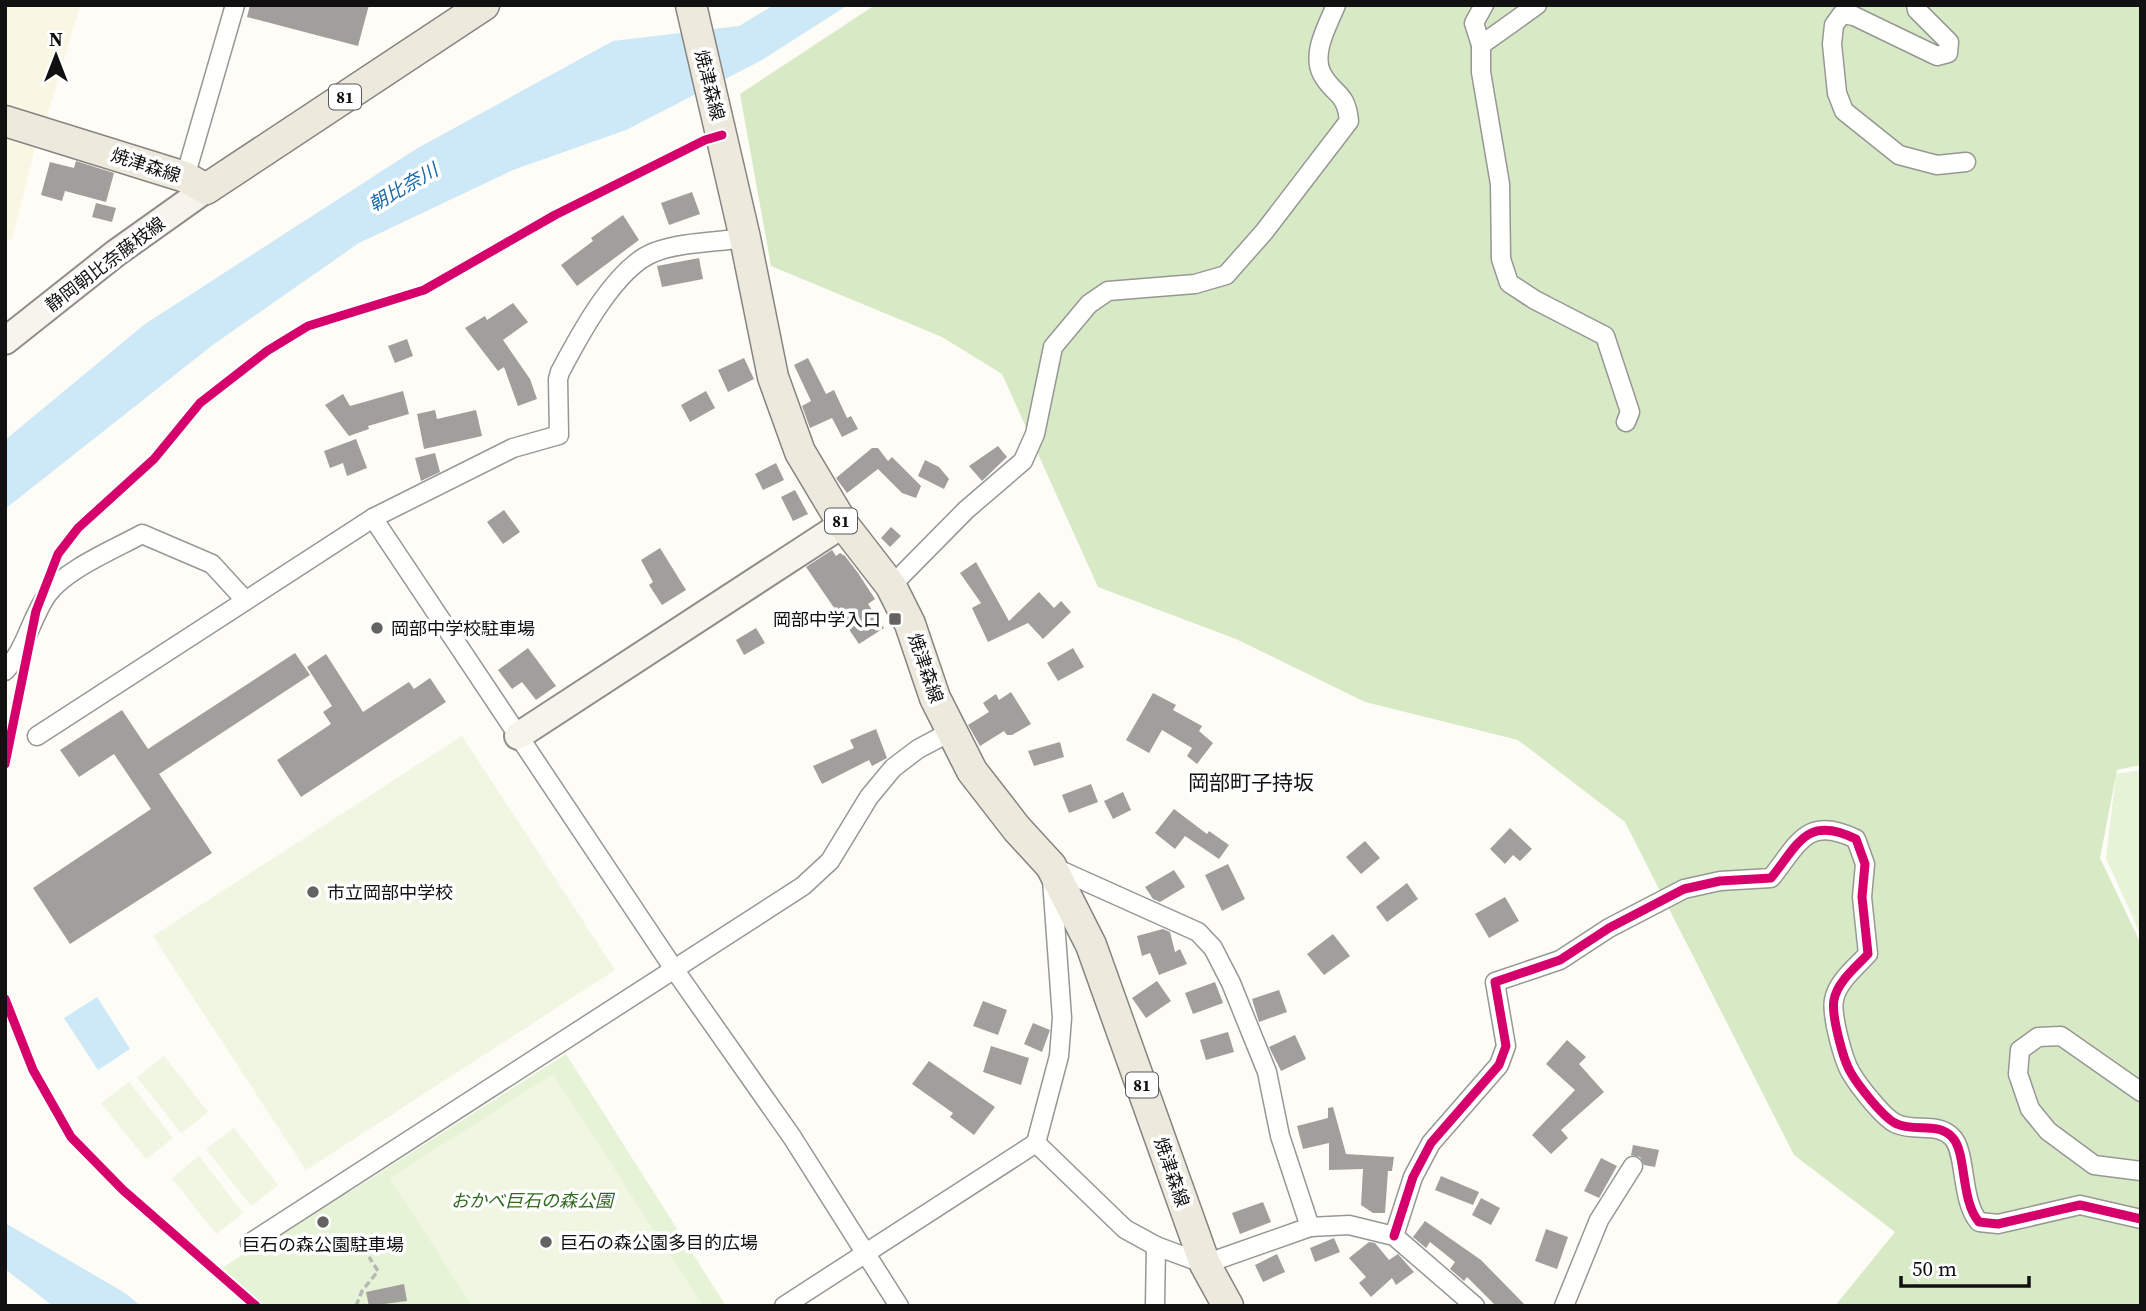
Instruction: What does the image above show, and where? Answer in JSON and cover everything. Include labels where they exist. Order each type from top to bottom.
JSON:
[{"type":"main road","name":"81","points":[[196,183],[484,5]]},
{"type":"main road","name":"焼津森線","points":[[691,5],[783,410],[810,472],[844,524],[891,586],[910,624],[935,698],[972,771],[1017,829],[1051,866],[1103,975],[1205,1264],[1227,1306]]},
{"type":"main road","name":"焼津森線","points":[[5,121],[196,183]]},
{"type":"street","points":[[196,183],[235,5]]},
{"type":"street","points":[[891,586],[966,510],[1023,461],[1035,434],[1053,347],[1089,304],[1108,291],[1195,284],[1226,275],[1349,121],[1347,103],[1321,73],[1319,45],[1336,5]]},
{"type":"street","points":[[1485,5],[1474,23],[1481,45],[1481,72],[1500,184],[1500,259],[1509,282],[1535,300],[1605,336],[1630,412],[1626,422]]},
{"type":"street","points":[[1481,45],[1537,5]]},
{"type":"street","points":[[1916,5],[1917,10],[1949,42],[1948,53],[1937,57],[1854,16],[1842,14],[1834,25],[1832,44],[1838,93],[1844,111],[1899,155],[1937,165],[1966,162]]},
{"type":"street","name":"静岡朝比奈藤枝線","points":[[5,341],[116,253],[196,183]]},
{"type":"street","points":[[37,736],[373,518],[513,449],[559,435],[560,372],[586,321],[640,259],[657,251],[745,238]]},
{"type":"street","points":[[373,518],[674,969],[792,1137],[899,1306]]},
{"type":"street","points":[[518,736],[844,524]]},
{"type":"street","points":[[5,671],[18,657],[47,594],[71,574],[142,534],[212,564],[245,600]]},
{"type":"street","points":[[250,1243],[803,886],[830,861],[869,797],[893,768],[918,749],[950,732]]},
{"type":"street","points":[[1394,1236],[1413,1177],[1431,1143],[1499,1065],[1506,1046],[1495,982],[1560,960],[1609,928],[1684,889],[1720,881],[1771,878],[1807,833],[1832,828],[1856,839],[1865,864],[1862,897],[1868,954],[1839,986],[1833,1001],[1835,1018],[1850,1071],[1886,1117],[1897,1125],[1945,1130],[1956,1140],[1970,1212],[1979,1222],[1998,1224],[2080,1205],[2141,1219]]},
{"type":"street","points":[[784,1306],[1035,1143],[1059,1056],[1062,1018],[1051,866],[1198,932],[1213,948],[1231,983],[1267,1072],[1280,1136],[1310,1227]]},
{"type":"street","points":[[2141,1092],[2061,1036],[2038,1037],[2020,1050],[2018,1074],[2030,1109],[2048,1131],[2094,1165],[2141,1171]]},
{"type":"street","points":[[1035,1143],[1125,1228],[1156,1247],[1205,1264],[1310,1227],[1349,1224],[1394,1236],[1475,1306]]},
{"type":"street","points":[[1564,1306],[1599,1220],[1633,1166]]},
{"type":"street","points":[[1155,1306],[1156,1247]]},
{"type":"path","points":[[356,1306],[362,1291],[378,1272],[369,1257]]},
{"type":"shaded area","points":[[5,5],[80,5],[46,121],[5,109]]},
{"type":"shaded area","points":[[5,132],[37,141],[12,240],[5,238]]},
{"type":"green space","points":[[875,5],[2141,5],[2141,765],[2117,770],[2100,858],[2141,944],[2141,1306],[1835,1306],[1895,1232],[1794,1155],[1625,822],[1518,740],[1365,702],[1236,639],[1098,587],[1002,374],[942,337],[771,266],[740,94]]},
{"type":"green space","points":[[462,736],[615,970],[306,1170],[153,936]]},
{"type":"green space","points":[[2141,770],[2141,936],[2106,858],[2116,774]]},
{"type":"green space","name":"巨石の森公園多目的広場","points":[[566,1054],[726,1306],[264,1306],[222,1268],[346,1188],[350,1192]]},
{"type":"green space","points":[[164,1056],[208,1112],[181,1133],[137,1077]]},
{"type":"green space","name":"巨石の森公園多目的広場","points":[[553,1074],[703,1306],[472,1306],[390,1178]]},
{"type":"green space","points":[[129,1082],[173,1138],[146,1159],[101,1103]]},
{"type":"green space","points":[[234,1128],[278,1185],[251,1206],[206,1149]]},
{"type":"green space","points":[[199,1156],[243,1213],[216,1234],[172,1178]]},
{"type":"water","name":"朝比奈川","points":[[774,5],[848,5],[762,60],[626,130],[513,170],[359,243],[214,344],[5,509],[5,440],[145,324],[416,149],[613,41],[739,26]]},
{"type":"water","points":[[97,997],[130,1049],[98,1070],[64,1018]]},
{"type":"water","points":[[5,1223],[125,1293],[141,1306],[53,1306],[5,1269]]},
{"type":"building","points":[[250,5],[369,5],[358,46],[247,17]]},
{"type":"building","points":[[76,161],[114,173],[106,202],[65,191],[62,201],[41,195],[50,162],[74,168]]},
{"type":"building","points":[[692,192],[700,214],[669,225],[661,203]]},
{"type":"building","points":[[96,203],[116,208],[112,222],[92,217]]},
{"type":"building","points":[[623,215],[639,240],[577,286],[561,265],[593,241],[591,238]]},
{"type":"building","points":[[699,258],[703,279],[662,287],[657,266]]},
{"type":"building","points":[[513,303],[528,322],[503,340],[530,379],[537,399],[518,406],[504,367],[498,371],[465,328],[485,316],[487,320]]},
{"type":"building","points":[[407,339],[413,356],[395,363],[388,346]]},
{"type":"building","points":[[744,358],[754,379],[728,392],[718,370]]},
{"type":"building","points":[[808,358],[826,394],[834,390],[847,418],[851,416],[858,429],[842,437],[832,418],[810,428],[802,406],[811,401],[794,365]]},
{"type":"building","points":[[403,391],[409,414],[368,426],[369,429],[349,436],[325,405],[343,394],[350,406]]},
{"type":"building","points":[[706,391],[715,408],[690,422],[681,405]]},
{"type":"building","points":[[435,410],[437,419],[476,410],[482,436],[424,449],[417,414]]},
{"type":"building","points":[[356,439],[367,468],[347,476],[343,463],[330,468],[324,451]]},
{"type":"building","points":[[998,446],[1007,457],[982,481],[969,466]]},
{"type":"building","points":[[872,448],[878,448],[888,461],[892,457],[921,486],[916,498],[902,493],[878,469],[847,493],[836,478]]},
{"type":"building","points":[[435,453],[440,472],[421,481],[415,458]]},
{"type":"building","points":[[925,460],[939,467],[949,479],[944,489],[918,476]]},
{"type":"building","points":[[776,463],[784,480],[763,490],[755,474]]},
{"type":"building","points":[[795,490],[808,514],[793,521],[781,497]]},
{"type":"building","points":[[504,510],[520,532],[503,544],[487,522]]},
{"type":"building","points":[[891,527],[901,536],[890,547],[881,538]]},
{"type":"building","points":[[660,548],[686,590],[662,605],[649,585],[653,582],[641,560]]},
{"type":"building","points":[[832,550],[836,556],[840,553],[845,556],[858,573],[875,599],[868,604],[884,628],[859,644],[806,567]]},
{"type":"building","points":[[976,562],[1009,621],[1039,592],[1054,608],[1061,601],[1071,612],[1043,639],[1028,623],[988,642],[972,608],[981,603],[960,573]]},
{"type":"building","points":[[756,628],[765,643],[744,655],[736,640]]},
{"type":"building","points":[[528,648],[556,686],[536,700],[522,682],[512,689],[498,670]]},
{"type":"building","points":[[1073,648],[1084,667],[1058,681],[1047,663]]},
{"type":"building","points":[[295,653],[310,675],[159,774],[212,853],[70,944],[33,888],[151,809],[114,754],[79,777],[60,750],[122,710],[148,749]]},
{"type":"building","points":[[326,654],[363,712],[409,682],[414,689],[430,678],[446,702],[301,797],[277,760],[331,724],[323,712],[332,706],[307,667]]},
{"type":"building","points":[[1011,692],[1031,724],[1012,735],[1007,735],[1004,731],[980,746],[968,725],[989,712],[983,703],[996,694],[999,700]]},
{"type":"building","points":[[1153,693],[1176,705],[1173,710],[1202,726],[1199,731],[1213,743],[1197,764],[1187,756],[1192,748],[1162,730],[1149,753],[1126,740]]},
{"type":"building","points":[[876,729],[887,758],[872,766],[869,760],[822,784],[813,766],[854,748],[850,740]]},
{"type":"building","points":[[1060,742],[1064,757],[1034,766],[1028,751]]},
{"type":"building","points":[[1091,784],[1098,802],[1069,813],[1062,795]]},
{"type":"building","points":[[1123,792],[1131,810],[1113,819],[1104,801]]},
{"type":"building","points":[[1174,809],[1207,834],[1209,831],[1229,845],[1219,859],[1185,836],[1175,849],[1155,833]]},
{"type":"building","points":[[1510,828],[1532,849],[1520,861],[1513,855],[1505,864],[1490,849]]},
{"type":"building","points":[[1365,841],[1380,858],[1361,874],[1346,857]]},
{"type":"building","points":[[1228,864],[1245,899],[1222,911],[1205,875]]},
{"type":"building","points":[[1174,870],[1185,887],[1160,902],[1153,899],[1145,887]]},
{"type":"building","points":[[1407,883],[1418,899],[1387,922],[1376,907]]},
{"type":"building","points":[[1505,897],[1519,921],[1489,938],[1475,914]]},
{"type":"building","points":[[1163,929],[1170,932],[1175,952],[1180,949],[1187,964],[1159,975],[1150,953],[1142,956],[1137,936]]},
{"type":"building","points":[[1333,934],[1350,956],[1324,975],[1307,954]]},
{"type":"building","points":[[1157,981],[1171,1001],[1146,1018],[1132,998]]},
{"type":"building","points":[[1215,982],[1223,1003],[1193,1014],[1185,993]]},
{"type":"building","points":[[1279,990],[1287,1012],[1259,1022],[1252,999]]},
{"type":"building","points":[[983,1001],[1007,1010],[998,1035],[973,1026]]},
{"type":"building","points":[[1033,1023],[1050,1030],[1042,1052],[1024,1044]]},
{"type":"building","points":[[1228,1032],[1234,1052],[1206,1060],[1200,1040]]},
{"type":"building","points":[[1295,1035],[1306,1059],[1281,1071],[1269,1047]]},
{"type":"building","points":[[1567,1040],[1586,1057],[1579,1064],[1604,1092],[1561,1130],[1568,1138],[1551,1154],[1532,1135],[1575,1090],[1546,1064]]},
{"type":"building","points":[[991,1046],[1029,1058],[1021,1085],[983,1072]]},
{"type":"building","points":[[929,1061],[995,1107],[974,1135],[950,1117],[953,1113],[912,1084]]},
{"type":"building","points":[[1333,1107],[1346,1154],[1394,1157],[1392,1171],[1388,1171],[1385,1213],[1373,1213],[1361,1205],[1363,1169],[1329,1170],[1329,1143],[1303,1149],[1297,1126],[1328,1118],[1328,1108]]},
{"type":"building","points":[[1633,1145],[1659,1150],[1655,1167],[1644,1165],[1640,1157],[1631,1155]]},
{"type":"building","points":[[1601,1158],[1617,1166],[1599,1198],[1584,1191]]},
{"type":"building","points":[[1441,1176],[1479,1192],[1473,1205],[1435,1190]]},
{"type":"building","points":[[1481,1198],[1500,1208],[1491,1225],[1472,1215]]},
{"type":"building","points":[[1263,1202],[1271,1222],[1240,1234],[1232,1213]]},
{"type":"building","points":[[1425,1221],[1481,1260],[1526,1306],[1496,1306],[1467,1277],[1464,1281],[1450,1269],[1455,1262],[1430,1242],[1426,1248],[1413,1237]]},
{"type":"building","points":[[1546,1229],[1568,1237],[1557,1269],[1535,1261]]},
{"type":"building","points":[[1334,1238],[1340,1252],[1315,1262],[1310,1248]]},
{"type":"building","points":[[1369,1242],[1375,1243],[1389,1260],[1398,1254],[1414,1272],[1396,1285],[1392,1278],[1371,1297],[1359,1283],[1366,1277],[1349,1258]]},
{"type":"building","points":[[1277,1254],[1285,1272],[1263,1282],[1255,1265]]},
{"type":"building","points":[[404,1284],[407,1301],[369,1306],[366,1292]]},
{"type":"cycle path","points":[[5,764],[36,611],[58,554],[78,528],[154,459],[200,403],[267,351],[308,326],[424,290],[555,215],[705,140],[722,135]]},
{"type":"cycle path","points":[[1394,1236],[1413,1177],[1431,1143],[1499,1065],[1506,1046],[1495,982],[1560,960],[1609,928],[1684,889],[1720,881],[1771,878],[1806,836],[1826,830],[1856,839],[1865,864],[1862,897],[1868,954],[1839,987],[1834,1000],[1836,1026],[1845,1058],[1851,1073],[1865,1093],[1885,1116],[1897,1124],[1933,1128],[1952,1137],[1960,1154],[1969,1202],[1979,1222],[1998,1224],[2080,1205],[2141,1219]]},
{"type":"cycle path","points":[[5,999],[33,1070],[71,1137],[123,1190],[256,1306]]},
{"type":"place","name":"岡部中学入口","points":[[895,619]]},
{"type":"place","name":"岡部中学校駐車場","points":[[377,628]]},
{"type":"place","name":"市立岡部中学校","points":[[313,892]]},
{"type":"place","name":"巨石の森公園駐車場","points":[[323,1222]]},
{"type":"place","name":"巨石の森公園多目的広場","points":[[546,1242]]},
{"type":"district","name":"岡部町子持坂","points":[[1251,782]]},
{"type":"park label","name":"おかべ巨石の森公園","points":[[532,1200]]}]
